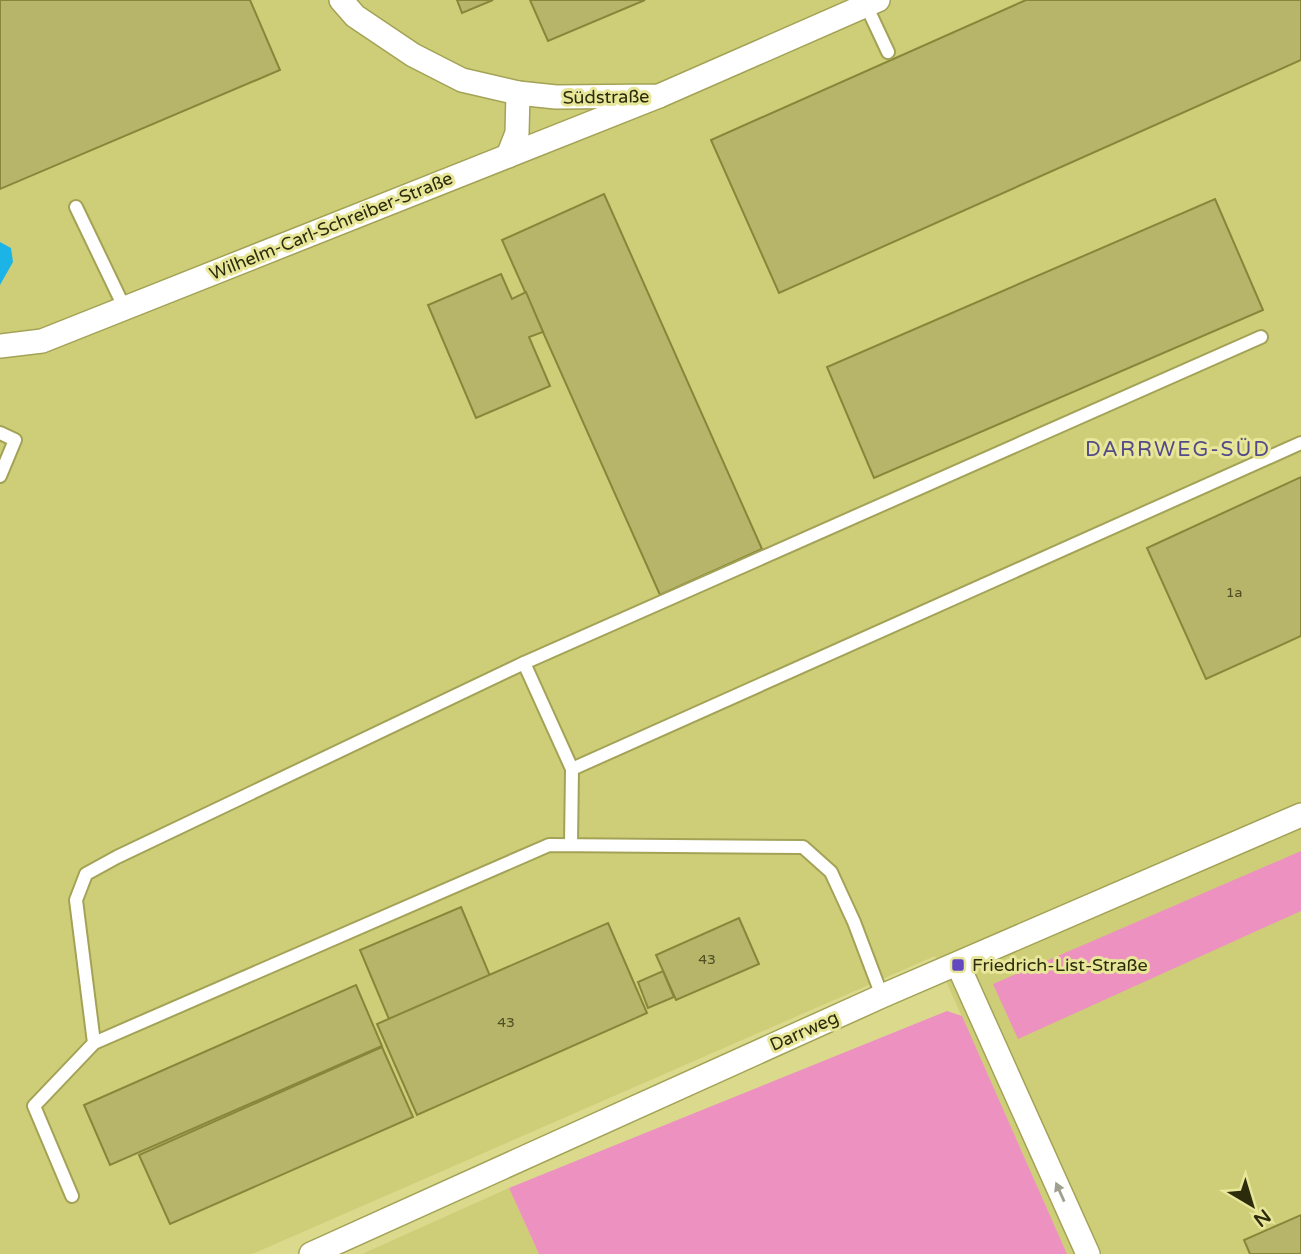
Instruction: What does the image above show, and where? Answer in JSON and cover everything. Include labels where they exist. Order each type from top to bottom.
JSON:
[{"type":"street","name":"Südstraße","points":[[341,0],[355,16],[413,55],[461,80],[518,93],[556,97],[659,96],[872,3]]},
{"type":"street","points":[[508,156],[517,133],[518,93]]},
{"type":"street","name":"Wilhelm-Carl-Schreiber-Straße","points":[[0,346],[42,341],[659,96]]},
{"type":"street","name":"Darrweg","points":[[311,1254],[882,996],[1301,815]]},
{"type":"street","points":[[958,965],[1088,1254]]},
{"type":"lane","points":[[872,3],[888,52]]},
{"type":"lane","points":[[76,207],[125,309]]},
{"type":"lane","points":[[94,1043],[76,900],[86,874],[524,663],[1261,337]]},
{"type":"lane","points":[[0,433],[15,440],[0,476]]},
{"type":"lane","points":[[572,769],[1301,443]]},
{"type":"lane","points":[[524,663],[572,769],[571,845]]},
{"type":"lane","points":[[72,1196],[34,1106],[94,1043],[549,845],[803,847],[831,872],[854,922],[882,996]]},
{"type":"shaded area","points":[[0,0],[1301,0],[1301,1254],[1067,1254],[935,956],[252,1254],[0,1254]]},
{"type":"shaded area","points":[[1301,851],[1301,911],[1018,1039],[993,984]]},
{"type":"shaded area","points":[[947,1011],[962,1016],[1067,1254],[539,1254],[509,1188]]},
{"type":"shaded area","points":[[509,1188],[539,1254],[362,1254]]},
{"type":"water","points":[[0,242],[11,248],[13,262],[0,285]]},
{"type":"building","points":[[0,0],[250,0],[280,70],[0,189]]},
{"type":"building","points":[[457,0],[493,0],[462,13]]},
{"type":"building","points":[[530,0],[645,0],[548,41]]},
{"type":"building","points":[[1026,0],[1301,0],[1301,60],[779,293],[711,140]]},
{"type":"building","points":[[604,194],[762,549],[660,595],[502,240]]},
{"type":"building","points":[[1215,199],[1263,310],[874,478],[827,367]]},
{"type":"building","points":[[501,274],[512,299],[526,292],[543,332],[529,337],[550,386],[476,418],[428,305]]},
{"type":"building","points":[[1301,477],[1301,636],[1206,679],[1147,548]]},
{"type":"building","points":[[461,907],[490,976],[389,1019],[360,950]]},
{"type":"building","points":[[739,918],[759,964],[676,1000],[656,955]]},
{"type":"building","points":[[608,923],[647,1013],[417,1115],[377,1024]]},
{"type":"building","points":[[663,971],[674,997],[648,1008],[638,982]]},
{"type":"building","points":[[356,985],[382,1046],[110,1165],[84,1105]]},
{"type":"building","points":[[382,1047],[413,1117],[170,1224],[139,1155]]},
{"type":"building","points":[[1301,1215],[1301,1254],[1250,1254],[1244,1240]]},
{"type":"place","name":"Friedrich-List-Straße","points":[[958,965]]},
{"type":"district","name":"DARRWEG-SÜD","points":[[1178,449]]}]
